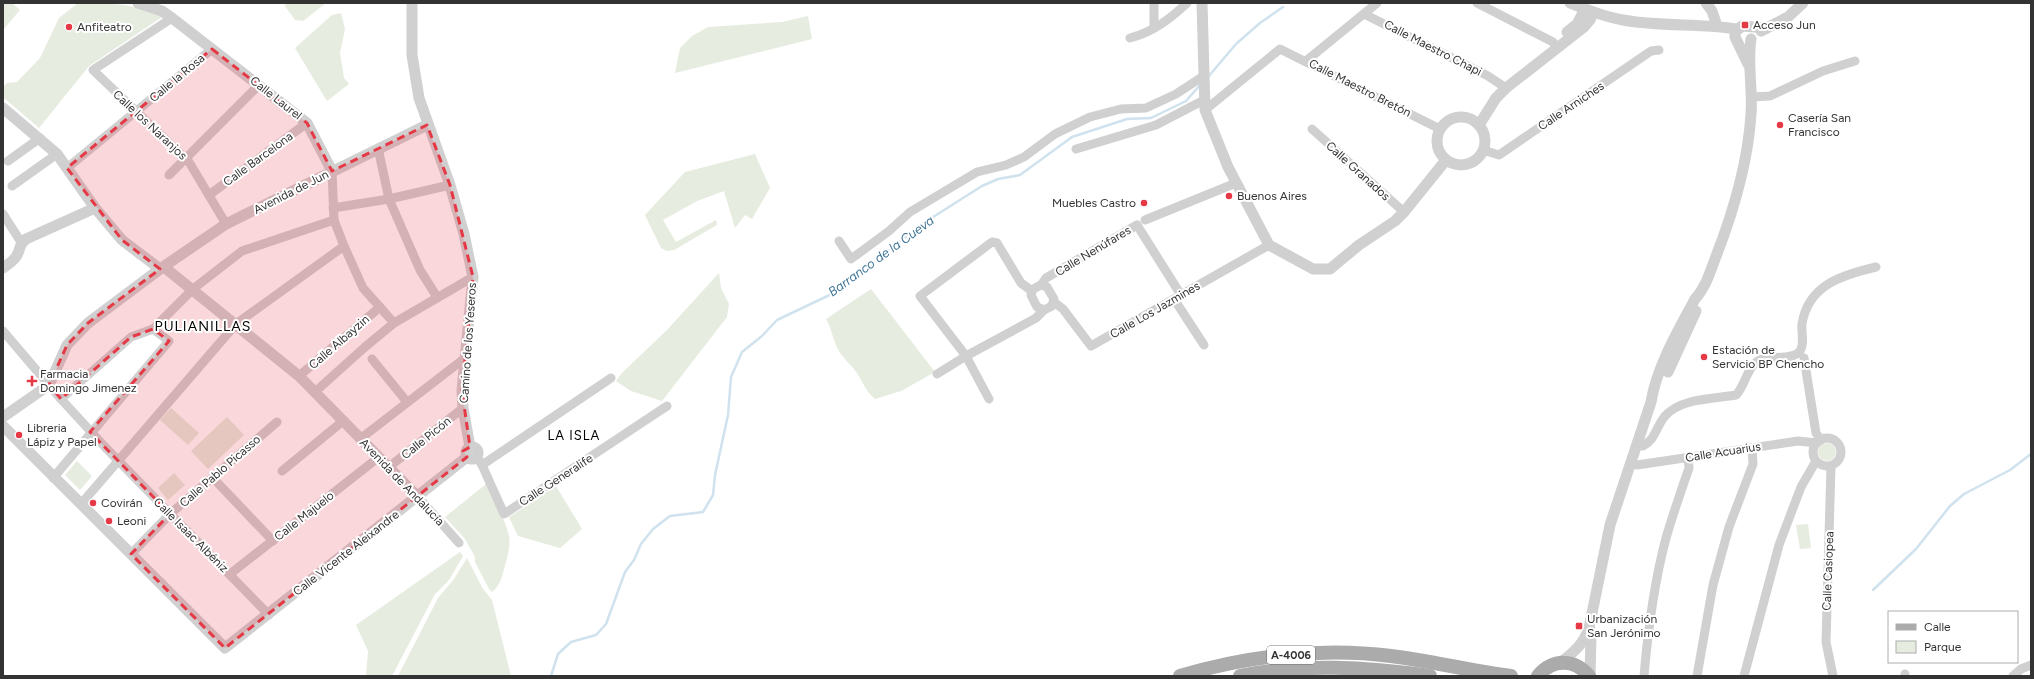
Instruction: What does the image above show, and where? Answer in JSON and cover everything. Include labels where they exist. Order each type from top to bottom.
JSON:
[{"type":"main road","name":"A-4006","points":[[1180,676],[1250,660],[1300,654],[1354,653],[1389,656],[1511,676]]},
{"type":"main road","points":[[1538,676],[1551,665],[1560,663],[1577,666],[1589,676]]},
{"type":"main road","name":"A-4006","points":[[1240,676],[1296,669],[1344,668],[1388,670],[1430,676]]},
{"type":"street","name":"Calle Laurel","points":[[138,3],[153,7],[172,18],[307,123],[332,171],[334,220],[344,246],[363,288],[394,323]]},
{"type":"street","name":"Camino de los Yeseros","points":[[412,3],[412,62],[418,98],[450,185],[464,234],[473,277],[465,358],[463,408],[474,457],[504,514]]},
{"type":"street","points":[[1154,3],[1154,28]]},
{"type":"street","points":[[1130,38],[1144,34],[1170,20],[1186,3]]},
{"type":"street","points":[[1202,3],[1202,77],[1205,105],[1236,183],[1269,244],[1309,267],[1318,270],[1326,270],[1334,267],[1359,245],[1395,221],[1446,160]]},
{"type":"street","points":[[1306,61],[1377,3]]},
{"type":"street","points":[[1477,3],[1555,45]]},
{"type":"street","points":[[1570,3],[1622,20],[1701,27],[1744,35],[1767,28],[1788,17],[1803,3]]},
{"type":"street","points":[[1706,3],[1712,11],[1716,26]]},
{"type":"street","points":[[1475,122],[1503,86],[1555,45],[1589,10]]},
{"type":"street","name":"Calle Maestro Chapi","points":[[1364,14],[1503,86]]},
{"type":"street","name":"Calle los Naranjos","points":[[172,18],[93,70],[190,162],[226,224]]},
{"type":"street","points":[[1701,27],[1716,26],[1744,35]]},
{"type":"street","points":[[1560,663],[1579,648],[1585,640],[1589,628],[1606,540],[1630,462],[1651,402],[1658,392],[1690,326],[1700,300],[1701,293],[1724,235],[1739,187],[1747,146],[1751,97],[1749,66],[1744,35]]},
{"type":"street","name":"Calle la Rosa","points":[[67,168],[212,49]]},
{"type":"street","name":"Calle Maestro Bretón","points":[[1205,105],[1280,49],[1440,129]]},
{"type":"street","name":"Calle Arniches","points":[[1483,150],[1499,155],[1652,51],[1659,50]]},
{"type":"street","points":[[1751,97],[1770,96],[1823,71],[1855,61]]},
{"type":"street","points":[[839,241],[851,259],[889,231],[910,212],[977,172],[1006,165],[1024,157],[1056,134],[1090,117],[1120,109],[1146,108],[1176,94],[1202,77]]},
{"type":"street","points":[[169,175],[259,85]]},
{"type":"street","points":[[1076,149],[1156,125],[1205,105]]},
{"type":"street","name":"Avenida de Andalucía","points":[[3,108],[40,138],[56,154],[122,240],[193,289],[316,391],[343,422],[389,467],[460,543]]},
{"type":"street","points":[[1465,117],[1475,122],[1484,137],[1483,150],[1478,158],[1471,163],[1462,165],[1454,164],[1446,160],[1438,148],[1436,141],[1440,129],[1451,118],[1465,117]]},
{"type":"street","name":"Calle Barcelona","points":[[209,195],[307,123]]},
{"type":"street","name":"Avenida de Jun","points":[[49,385],[67,345],[88,323],[162,268],[226,224],[427,124]]},
{"type":"street","name":"Calle Granados","points":[[1312,129],[1404,212]]},
{"type":"street","points":[[8,161],[40,138]]},
{"type":"street","points":[[378,148],[389,199],[420,270],[437,297]]},
{"type":"street","points":[[12,186],[56,154]]},
{"type":"street","points":[[1145,220],[1236,183]]},
{"type":"street","points":[[333,208],[389,199],[450,185]]},
{"type":"street","points":[[21,242],[96,208]]},
{"type":"street","points":[[3,214],[21,242],[18,254],[3,268]]},
{"type":"street","points":[[61,399],[131,337],[153,329],[193,289],[242,251],[334,220]]},
{"type":"street","name":"Calle Nenúfares","points":[[1042,285],[1046,278],[1137,224],[1177,297]]},
{"type":"street","points":[[989,399],[966,356],[920,296],[992,242],[997,243],[1021,283],[1032,291]]},
{"type":"street","name":"Calle Los Jazmines","points":[[1054,302],[1063,309],[1091,346],[1269,244]]},
{"type":"street","points":[[81,504],[117,460],[236,324],[344,246]]},
{"type":"street","points":[[1637,444],[1643,446],[1650,442],[1663,418],[1670,411],[1680,405],[1736,395],[1741,390],[1751,367],[1756,362],[1762,359],[1794,355],[1799,352],[1803,346],[1802,326],[1806,308],[1812,297],[1825,286],[1850,273],[1876,267]]},
{"type":"street","points":[[316,391],[394,323],[473,277]]},
{"type":"street","points":[[937,374],[966,356],[1036,318],[1054,302],[1049,288],[1042,285],[1032,291]]},
{"type":"street","points":[[1032,291],[1031,295],[1036,306],[1044,310]]},
{"type":"street","points":[[1177,297],[1204,345]]},
{"type":"street","name":"Calle Albayzin","points":[[299,376],[380,307]]},
{"type":"street","points":[[53,478],[90,432],[169,341],[153,329]]},
{"type":"street","name":"Calle Isaac Albéniz","points":[[3,331],[90,432],[269,615]]},
{"type":"street","points":[[360,439],[465,358]]},
{"type":"street","points":[[1804,358],[1816,433],[1819,441]]},
{"type":"street","points":[[372,359],[408,402]]},
{"type":"street","points":[[474,457],[611,378]]},
{"type":"street","points":[[3,416],[49,385]]},
{"type":"street","name":"Calle Generalife","points":[[504,514],[667,406]]},
{"type":"street","name":"Calle Picón","points":[[389,467],[463,408]]},
{"type":"street","name":"Calle Pablo Picasso","points":[[131,554],[170,514],[276,422]]},
{"type":"street","points":[[282,470],[343,422]]},
{"type":"street","points":[[3,426],[53,478],[131,554]]},
{"type":"street","points":[[3,433],[15,437]]},
{"type":"street","points":[[1825,438],[1834,440],[1841,447],[1841,456],[1839,461],[1831,466],[1823,466],[1816,461],[1813,452],[1819,441],[1825,438]]},
{"type":"street","name":"Calle Acuarius","points":[[1630,462],[1637,465],[1798,441],[1819,441]]},
{"type":"street","points":[[1697,676],[1713,585],[1729,527],[1753,464],[1752,448]]},
{"type":"street","name":"Calle Majuelo","points":[[230,574],[379,457]]},
{"type":"street","name":"Calle Vicente Aleixandre","points":[[131,554],[225,648],[418,497],[474,457]]},
{"type":"street","points":[[1644,676],[1648,633],[1659,569],[1666,536],[1689,468],[1688,457]]},
{"type":"street","points":[[1744,676],[1779,545],[1801,487],[1816,461]]},
{"type":"street","name":"Calle Casiopea","points":[[1831,466],[1826,642],[1833,676]]},
{"type":"street","points":[[212,478],[273,541]]},
{"type":"street","points":[[1589,628],[1592,637],[1589,676]]},
{"type":"street","points":[[2013,676],[2021,669],[2031,665]]},
{"type":"highlighted area","points":[[212,49],[307,123],[332,171],[427,125],[450,185],[473,277],[462,391],[470,447],[463,451],[467,457],[225,648],[131,554],[170,514],[90,432],[169,341],[153,329],[131,337],[61,399],[49,385],[67,345],[88,323],[160,269],[122,240],[67,168]]},
{"type":"green space","points":[[3,3],[12,3],[20,10],[3,30]]},
{"type":"green space","points":[[78,3],[132,6],[152,12],[162,17],[89,66],[39,128],[3,97],[3,87],[7,83],[17,82],[40,58],[59,18]]},
{"type":"green space","points":[[286,3],[326,3],[303,21],[295,20],[285,6]]},
{"type":"green space","points":[[341,13],[345,29],[340,53],[344,78],[349,84],[327,101],[295,48],[332,15]]},
{"type":"green space","points":[[808,16],[812,39],[675,73],[680,48],[692,36],[708,27],[782,22]]},
{"type":"green space","points":[[755,154],[770,188],[752,219],[745,215],[735,228],[724,191],[697,201],[663,220],[676,242],[716,220],[717,225],[674,250],[667,251],[661,248],[645,215],[685,172]]},
{"type":"green space","points":[[719,273],[721,288],[729,304],[727,317],[662,401],[631,391],[616,381],[622,373],[667,330]]},
{"type":"green space","points":[[871,289],[935,372],[901,391],[875,399],[867,390],[855,370],[839,351],[826,319]]},
{"type":"green space","points":[[171,408],[199,433],[188,445],[160,420]]},
{"type":"green space","points":[[227,417],[244,435],[208,469],[191,451]]},
{"type":"green space","points":[[1823,443],[1831,443],[1836,448],[1834,459],[1831,461],[1823,461],[1818,456],[1818,448]]},
{"type":"green space","points":[[77,461],[92,476],[80,490],[65,475]]},
{"type":"green space","points":[[174,473],[185,485],[168,500],[158,488]]},
{"type":"green space","points":[[486,484],[505,523],[509,536],[508,555],[502,576],[498,586],[492,592],[475,562],[475,557],[465,539],[445,517]]},
{"type":"green space","points":[[556,486],[582,529],[560,548],[518,536],[509,517]]},
{"type":"green space","points":[[1808,524],[1811,548],[1800,549],[1796,525]]},
{"type":"green space","points":[[460,552],[463,556],[449,580],[435,594],[392,676],[366,676],[368,651],[356,625]]},
{"type":"green space","points":[[467,558],[483,589],[492,600],[511,676],[398,676],[438,598],[454,579]]},
{"type":"waterway","name":"Barranco de la Cueva","points":[[1208,77],[1236,44],[1260,23],[1283,7]]},
{"type":"waterway","name":"Barranco de la Cueva","points":[[551,676],[558,654],[571,642],[596,635],[606,624],[625,572],[634,560],[641,544],[653,529],[670,516],[703,512],[713,495],[715,475],[728,415],[731,377],[742,352],[762,336],[777,320],[838,291],[922,224],[982,186],[998,179],[1020,175],[1072,137],[1127,119],[1151,118],[1186,101],[1200,85]]},
{"type":"waterway","points":[[1873,590],[1916,549],[1950,506],[1964,494],[2010,470],[2031,454]]},
{"type":"place","name":"Acceso Jun","points":[[1745,25]]},
{"type":"place","name":"Anfiteatro","points":[[69,27]]},
{"type":"place","name":"Casería San Francisco","points":[[1780,125]]},
{"type":"place","name":"Buenos Aires","points":[[1229,196]]},
{"type":"place","name":"Muebles Castro","points":[[1144,203]]},
{"type":"place","name":"Estación de Servicio BP Chencho","points":[[1704,357]]},
{"type":"place","name":"Farmacia Domingo Jimenez","points":[[32,381]]},
{"type":"place","name":"Libreria Lápiz y Papel","points":[[19,435]]},
{"type":"place","name":"Covirán","points":[[93,503]]},
{"type":"place","name":"Leoni","points":[[109,521]]},
{"type":"place","name":"Urbanización San Jerónimo","points":[[1579,626]]},
{"type":"district","name":"PULIANILLAS","points":[[203,326]]},
{"type":"district","name":"LA ISLA","points":[[574,435]]}]
